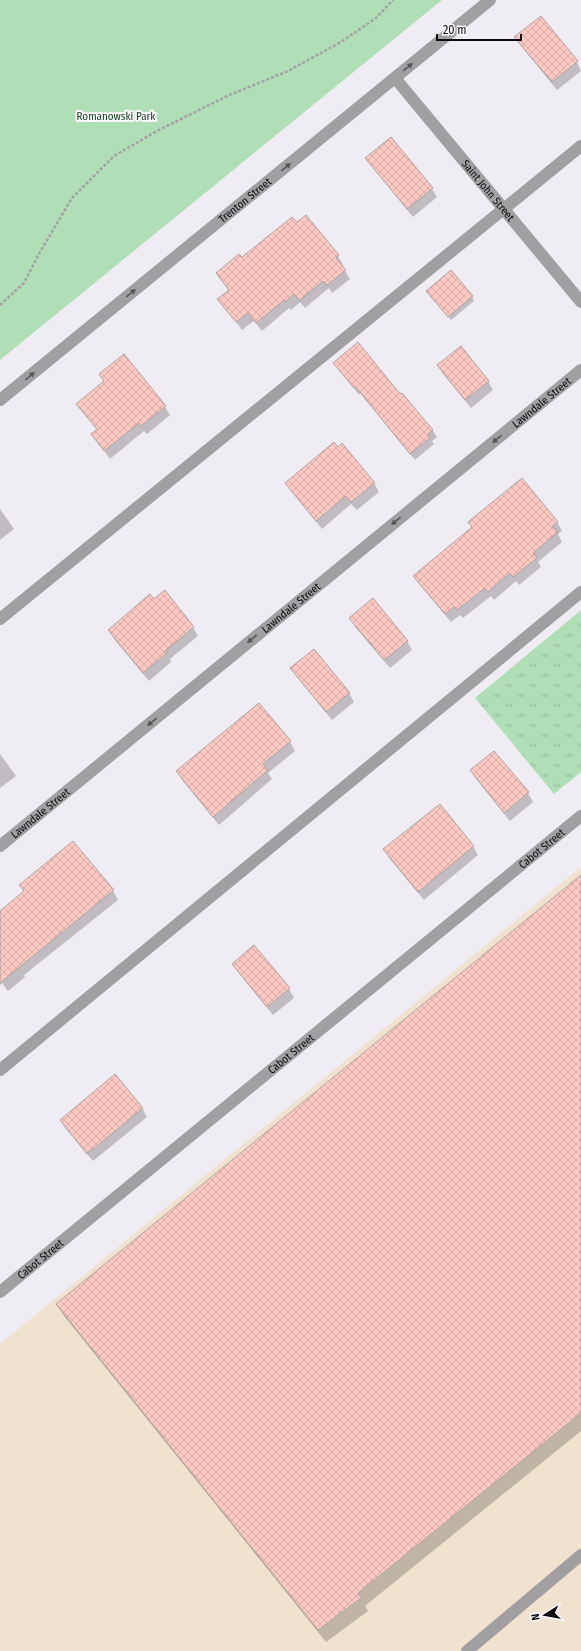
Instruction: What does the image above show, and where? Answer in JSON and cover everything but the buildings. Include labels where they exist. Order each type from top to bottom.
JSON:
[{"type":"street","name":"Trenton Street","points":[[0,400],[490,0]]},
{"type":"street","name":"Saint John Street","points":[[395,78],[581,302]]},
{"type":"street","points":[[0,619],[581,146]]},
{"type":"street","name":"Lawndale Street","points":[[0,846],[581,370]]},
{"type":"street","points":[[0,1070],[581,592]]},
{"type":"street","name":"Cabot Street","points":[[0,1292],[581,816]]},
{"type":"street","points":[[467,1651],[581,1555]]},
{"type":"path","points":[[0,305],[24,283],[40,252],[72,198],[114,156],[157,131],[227,96],[288,71],[341,42],[376,18],[393,0]]},
{"type":"shaded area","points":[[581,867],[581,1651],[0,1651],[0,1344]]},
{"type":"green space","name":"Romanowski Park","points":[[0,0],[442,0],[0,360]]},
{"type":"green space","points":[[581,610],[581,772],[554,794],[475,698]]}]
